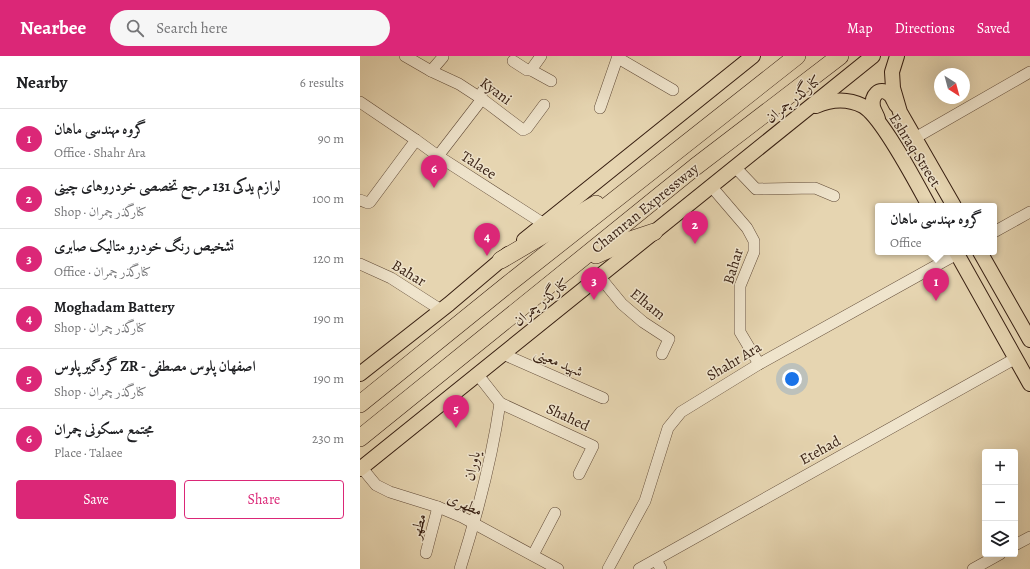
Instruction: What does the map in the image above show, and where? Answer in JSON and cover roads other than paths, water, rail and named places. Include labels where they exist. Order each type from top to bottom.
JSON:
[{"type":"highway","name":"Chamran Expressway","points":[[360,438],[695,167],[840,56]]},
{"type":"highway","name":"Chamran Expressway","points":[[360,404],[792,59]]},
{"type":"highway","points":[[501,260],[654,169]]},
{"type":"highway","points":[[576,264],[630,240],[654,232]]},
{"type":"main road","name":"کنارگذر چمران","points":[[361,468],[873,56]]},
{"type":"main road","name":"Eshraq Street","points":[[897,56],[892,72],[893,88],[900,112],[952,203]]},
{"type":"main road","points":[[360,374],[748,57]]},
{"type":"main road","points":[[880,122],[873,107],[873,98],[875,93],[879,91],[890,94],[900,112]]},
{"type":"main road","name":"Eshraq Street","points":[[804,111],[827,101],[839,100],[852,102],[864,107],[880,122],[927,203]]},
{"type":"main road","points":[[957,255],[1030,384]]},
{"type":"main road","points":[[982,255],[1030,340]]},
{"type":"street","name":"Kyani","points":[[405,56],[431,71],[459,84],[481,98],[523,130],[525,130],[544,105]]},
{"type":"street","points":[[531,70],[541,56]]},
{"type":"street","points":[[431,71],[443,57]]},
{"type":"street","points":[[600,108],[618,57],[673,90]]},
{"type":"street","points":[[513,61],[527,70],[531,70],[551,81]]},
{"type":"street","points":[[915,138],[1030,72]]},
{"type":"street","points":[[438,156],[481,98],[487,85]]},
{"type":"street","name":"Talaee","points":[[360,102],[438,156],[544,224]]},
{"type":"street","points":[[360,200],[368,204],[370,202],[416,140]]},
{"type":"street","points":[[735,167],[756,189],[815,188],[834,196]]},
{"type":"street","name":"Bahar","points":[[711,186],[747,228],[754,241],[754,252],[740,286],[740,332],[759,364]]},
{"type":"street","points":[[997,230],[1030,212]]},
{"type":"street","name":"Shahr Ara","points":[[608,569],[645,501],[668,428],[681,412],[759,364],[952,255]]},
{"type":"street","name":"Bahar","points":[[360,264],[391,278],[440,310]]},
{"type":"street","name":"Elham","points":[[600,276],[622,304],[643,322],[669,339],[662,354]]},
{"type":"street","name":"شهید معینی","points":[[503,354],[603,398]]},
{"type":"street","name":"Etehad","points":[[639,569],[659,564],[1016,358]]},
{"type":"street","points":[[478,375],[500,403]]},
{"type":"street","name":"Shahed","points":[[500,403],[594,446],[579,474]]},
{"type":"street","name":"یاوران","points":[[460,569],[474,523],[496,430],[500,403]]},
{"type":"street","name":"مطهری","points":[[361,468],[376,485],[390,492],[438,507],[474,523],[558,569]]},
{"type":"street","name":"مطهر","points":[[426,553],[438,507]]},
{"type":"street","points":[[533,555],[555,513]]},
{"type":"street","points":[[1018,543],[1030,537]]},
{"type":"street","points":[[973,569],[995,557]]},
{"type":"place","name":"مجتمع مسکونی چمران","points":[[434,188]]},
{"type":"place","name":"لوازم یدکی 131 مرجع تخصصی خودروهای چینی","points":[[695,244]]},
{"type":"place","name":"Moghadam Battery","points":[[487,256]]},
{"type":"place","name":"تشخیص رنگ خودرو متالیک صابری","points":[[594,300]]},
{"type":"place","name":"گروه مهندسی ماهان","points":[[936,301]]},
{"type":"place","name":"گردگیر پلوس ZR - اصفهان پلوس مصطفی","points":[[456,428]]}]
